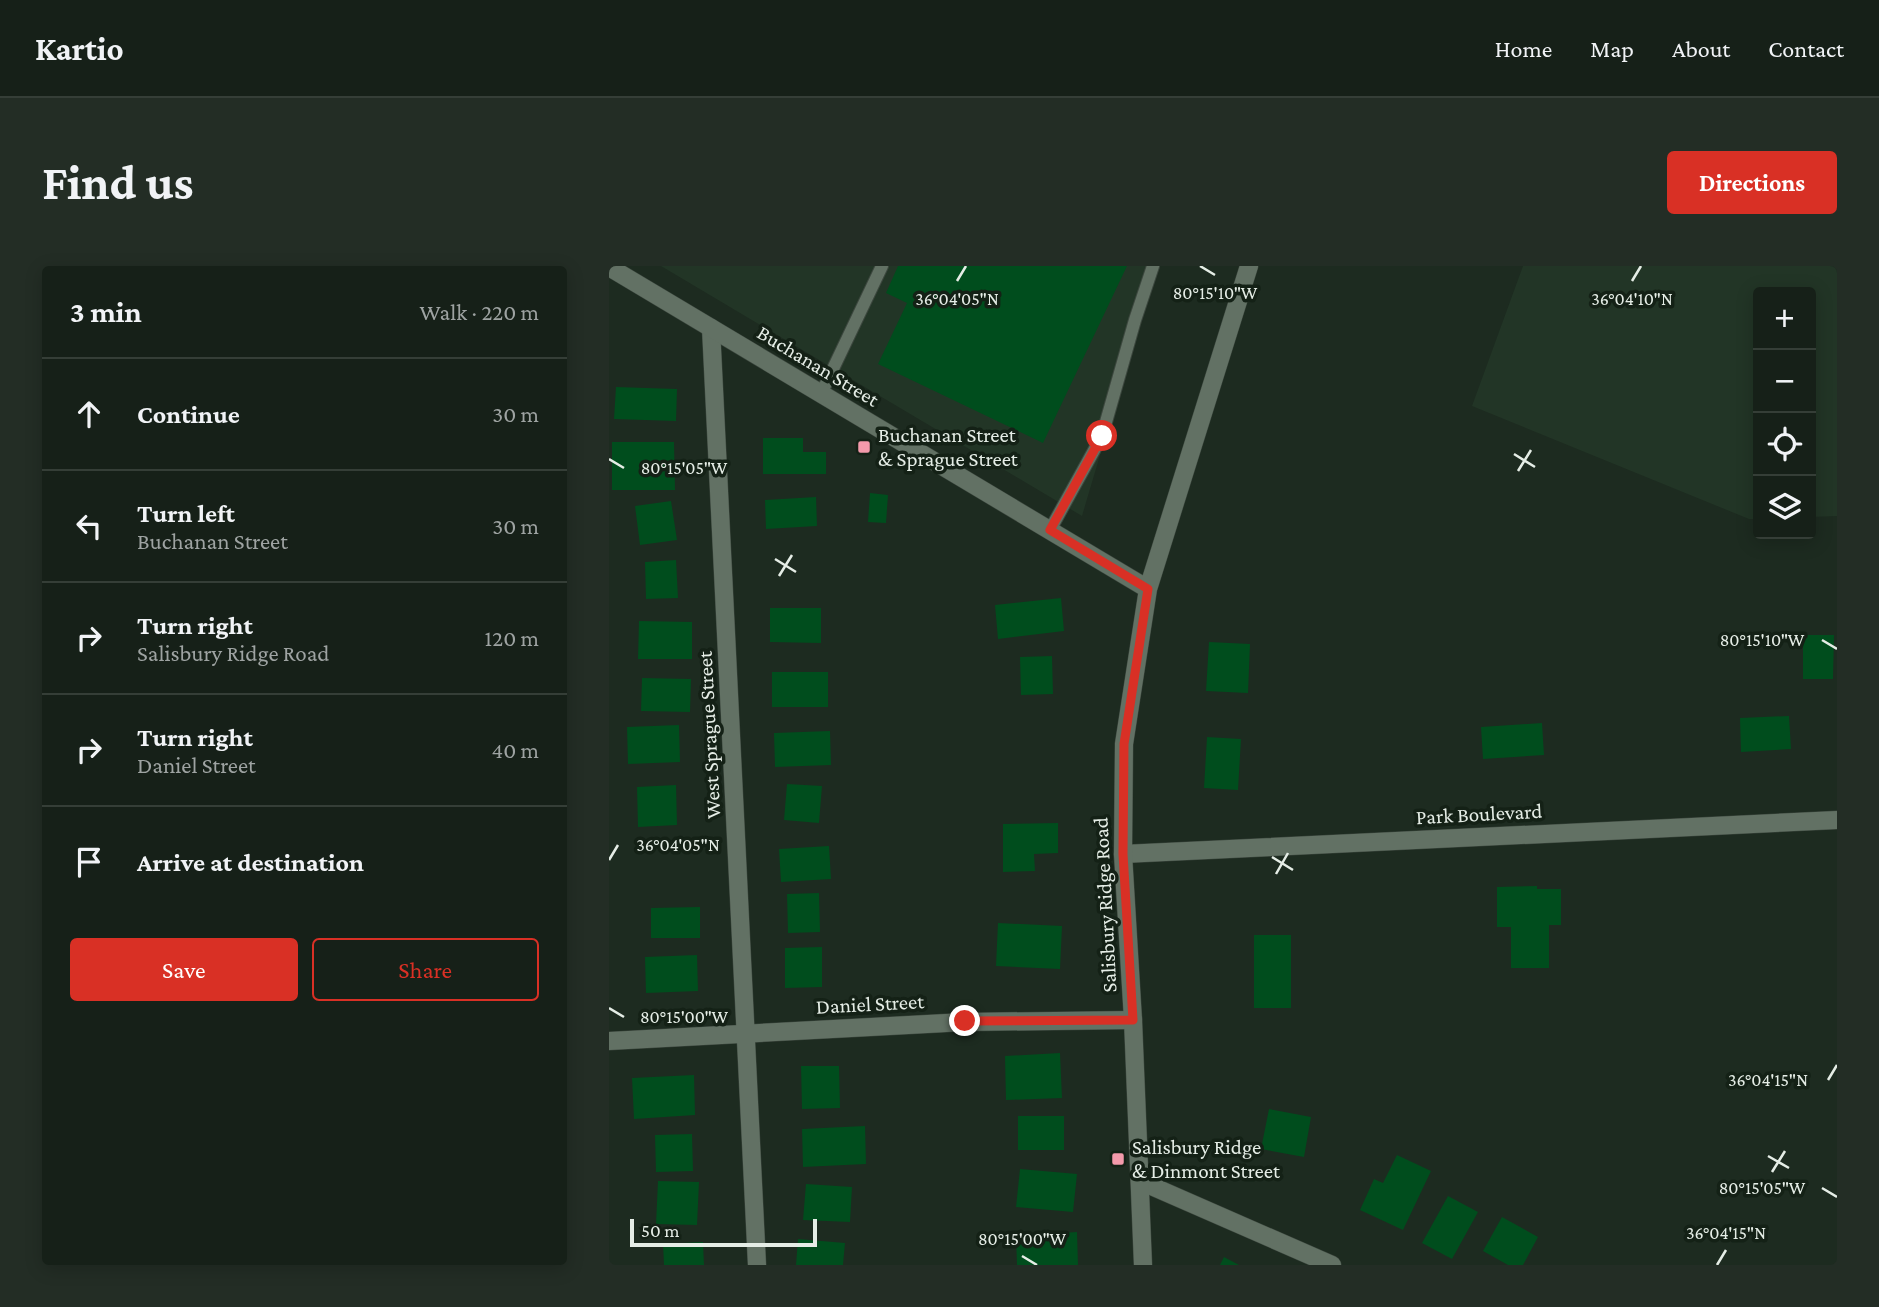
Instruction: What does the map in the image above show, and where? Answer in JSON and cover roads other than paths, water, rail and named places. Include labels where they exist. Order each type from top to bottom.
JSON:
[{"type":"street","name":"Salisbury Ridge Road","points":[[1143,1265],[1123,854],[1124,744],[1148,589],[1249,266]]},
{"type":"street","name":"Buchanan Street","points":[[609,267],[1148,589]]},
{"type":"street","name":"West Sprague Street","points":[[711,328],[757,1265]]},
{"type":"street","name":"Park Boulevard","points":[[1123,854],[1837,820]]},
{"type":"street","name":"Daniel Street","points":[[609,1041],[965,1021],[1133,1020]]},
{"type":"street","points":[[1140,1181],[1332,1265]]},
{"type":"lane","points":[[821,394],[882,266]]},
{"type":"lane","points":[[1050,530],[1102,436],[1153,266]]},
{"type":"place","name":"Buchanan Street & Sprague Street","points":[[864,447]]},
{"type":"place","name":"Salisbury Ridge & Dinmont Street","points":[[1118,1159]]}]
